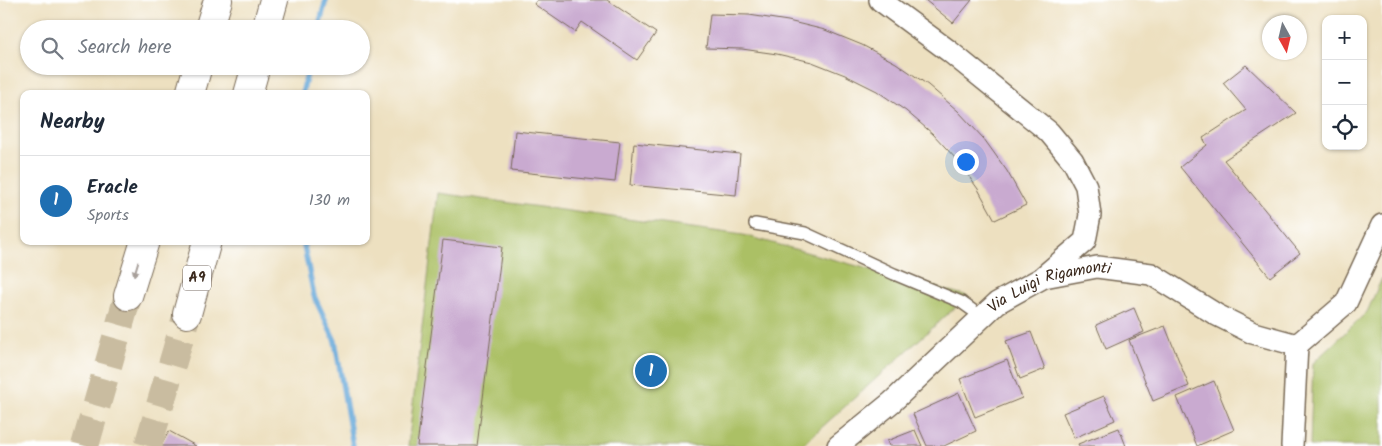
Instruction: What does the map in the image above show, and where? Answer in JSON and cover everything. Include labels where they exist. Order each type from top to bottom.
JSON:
[{"type":"highway","points":[[212,20],[218,0]]},
{"type":"highway","points":[[268,20],[274,0]]},
{"type":"highway","points":[[191,90],[195,75]]},
{"type":"highway","points":[[249,90],[253,75]]},
{"type":"highway","points":[[128,296],[144,245]]},
{"type":"highway","name":"A9","points":[[187,314],[206,245]]},
{"type":"street","points":[[880,0],[949,51],[1049,132],[1073,161],[1086,186],[1090,216],[1085,241],[1044,276]]},
{"type":"street","points":[[1292,446],[1297,345],[1346,303],[1382,225]]},
{"type":"street","name":"Via Luigi Rigamonti","points":[[838,446],[892,402],[997,303],[1044,276],[1097,267],[1150,274],[1217,315],[1253,333],[1297,345]]},
{"type":"lane","points":[[755,224],[805,233],[961,302],[982,317]]},
{"type":"green space","points":[[438,193],[743,235],[968,296],[801,446],[408,446]]},
{"type":"green space","points":[[1382,278],[1382,446],[1310,446],[1313,363],[1367,312]]},
{"type":"building","points":[[537,0],[607,0],[656,33],[637,60],[582,22],[575,32],[534,4]]},
{"type":"building","points":[[925,0],[972,0],[953,23]]},
{"type":"building","points":[[710,14],[749,15],[788,21],[825,30],[862,45],[896,63],[928,85],[958,111],[984,139],[1007,171],[1026,205],[995,220],[978,189],[957,160],[933,134],[906,111],[877,91],[845,75],[812,62],[777,54],[742,49],[706,48]]},
{"type":"building","points":[[1246,65],[1296,113],[1224,160],[1300,253],[1270,277],[1180,167],[1207,145],[1203,138],[1246,110],[1223,83]]},
{"type":"building","points":[[515,131],[620,142],[615,182],[511,171]]},
{"type":"building","points":[[634,143],[740,154],[736,195],[630,185]]},
{"type":"building","points":[[443,240],[502,247],[477,446],[417,446]]},
{"type":"building","points":[[1134,308],[1144,332],[1106,349],[1096,325]]},
{"type":"building","points":[[1165,326],[1189,386],[1153,401],[1129,340]]},
{"type":"building","points":[[1031,332],[1045,369],[1020,379],[1006,341]]},
{"type":"building","points":[[1007,360],[1022,398],[975,417],[960,379]]},
{"type":"building","points":[[1214,381],[1234,430],[1197,446],[1177,397]]},
{"type":"building","points":[[959,393],[976,431],[944,446],[927,446],[913,414]]},
{"type":"building","points":[[1104,396],[1115,420],[1074,438],[1063,413]]},
{"type":"building","points":[[1119,428],[1126,446],[1079,446],[1078,444]]},
{"type":"building","points":[[915,430],[922,446],[889,446],[887,441]]},
{"type":"building","points":[[169,431],[196,446],[161,446]]},
{"type":"waterway","points":[[320,20],[326,0]]},
{"type":"waterway","points":[[303,90],[307,75]]},
{"type":"waterway","points":[[304,245],[314,296],[335,341],[353,446]]},
{"type":"tunnel","points":[[85,446],[128,296]]},
{"type":"tunnel","points":[[148,446],[187,314]]},
{"type":"place","name":"Eracle","points":[[651,371]]}]
